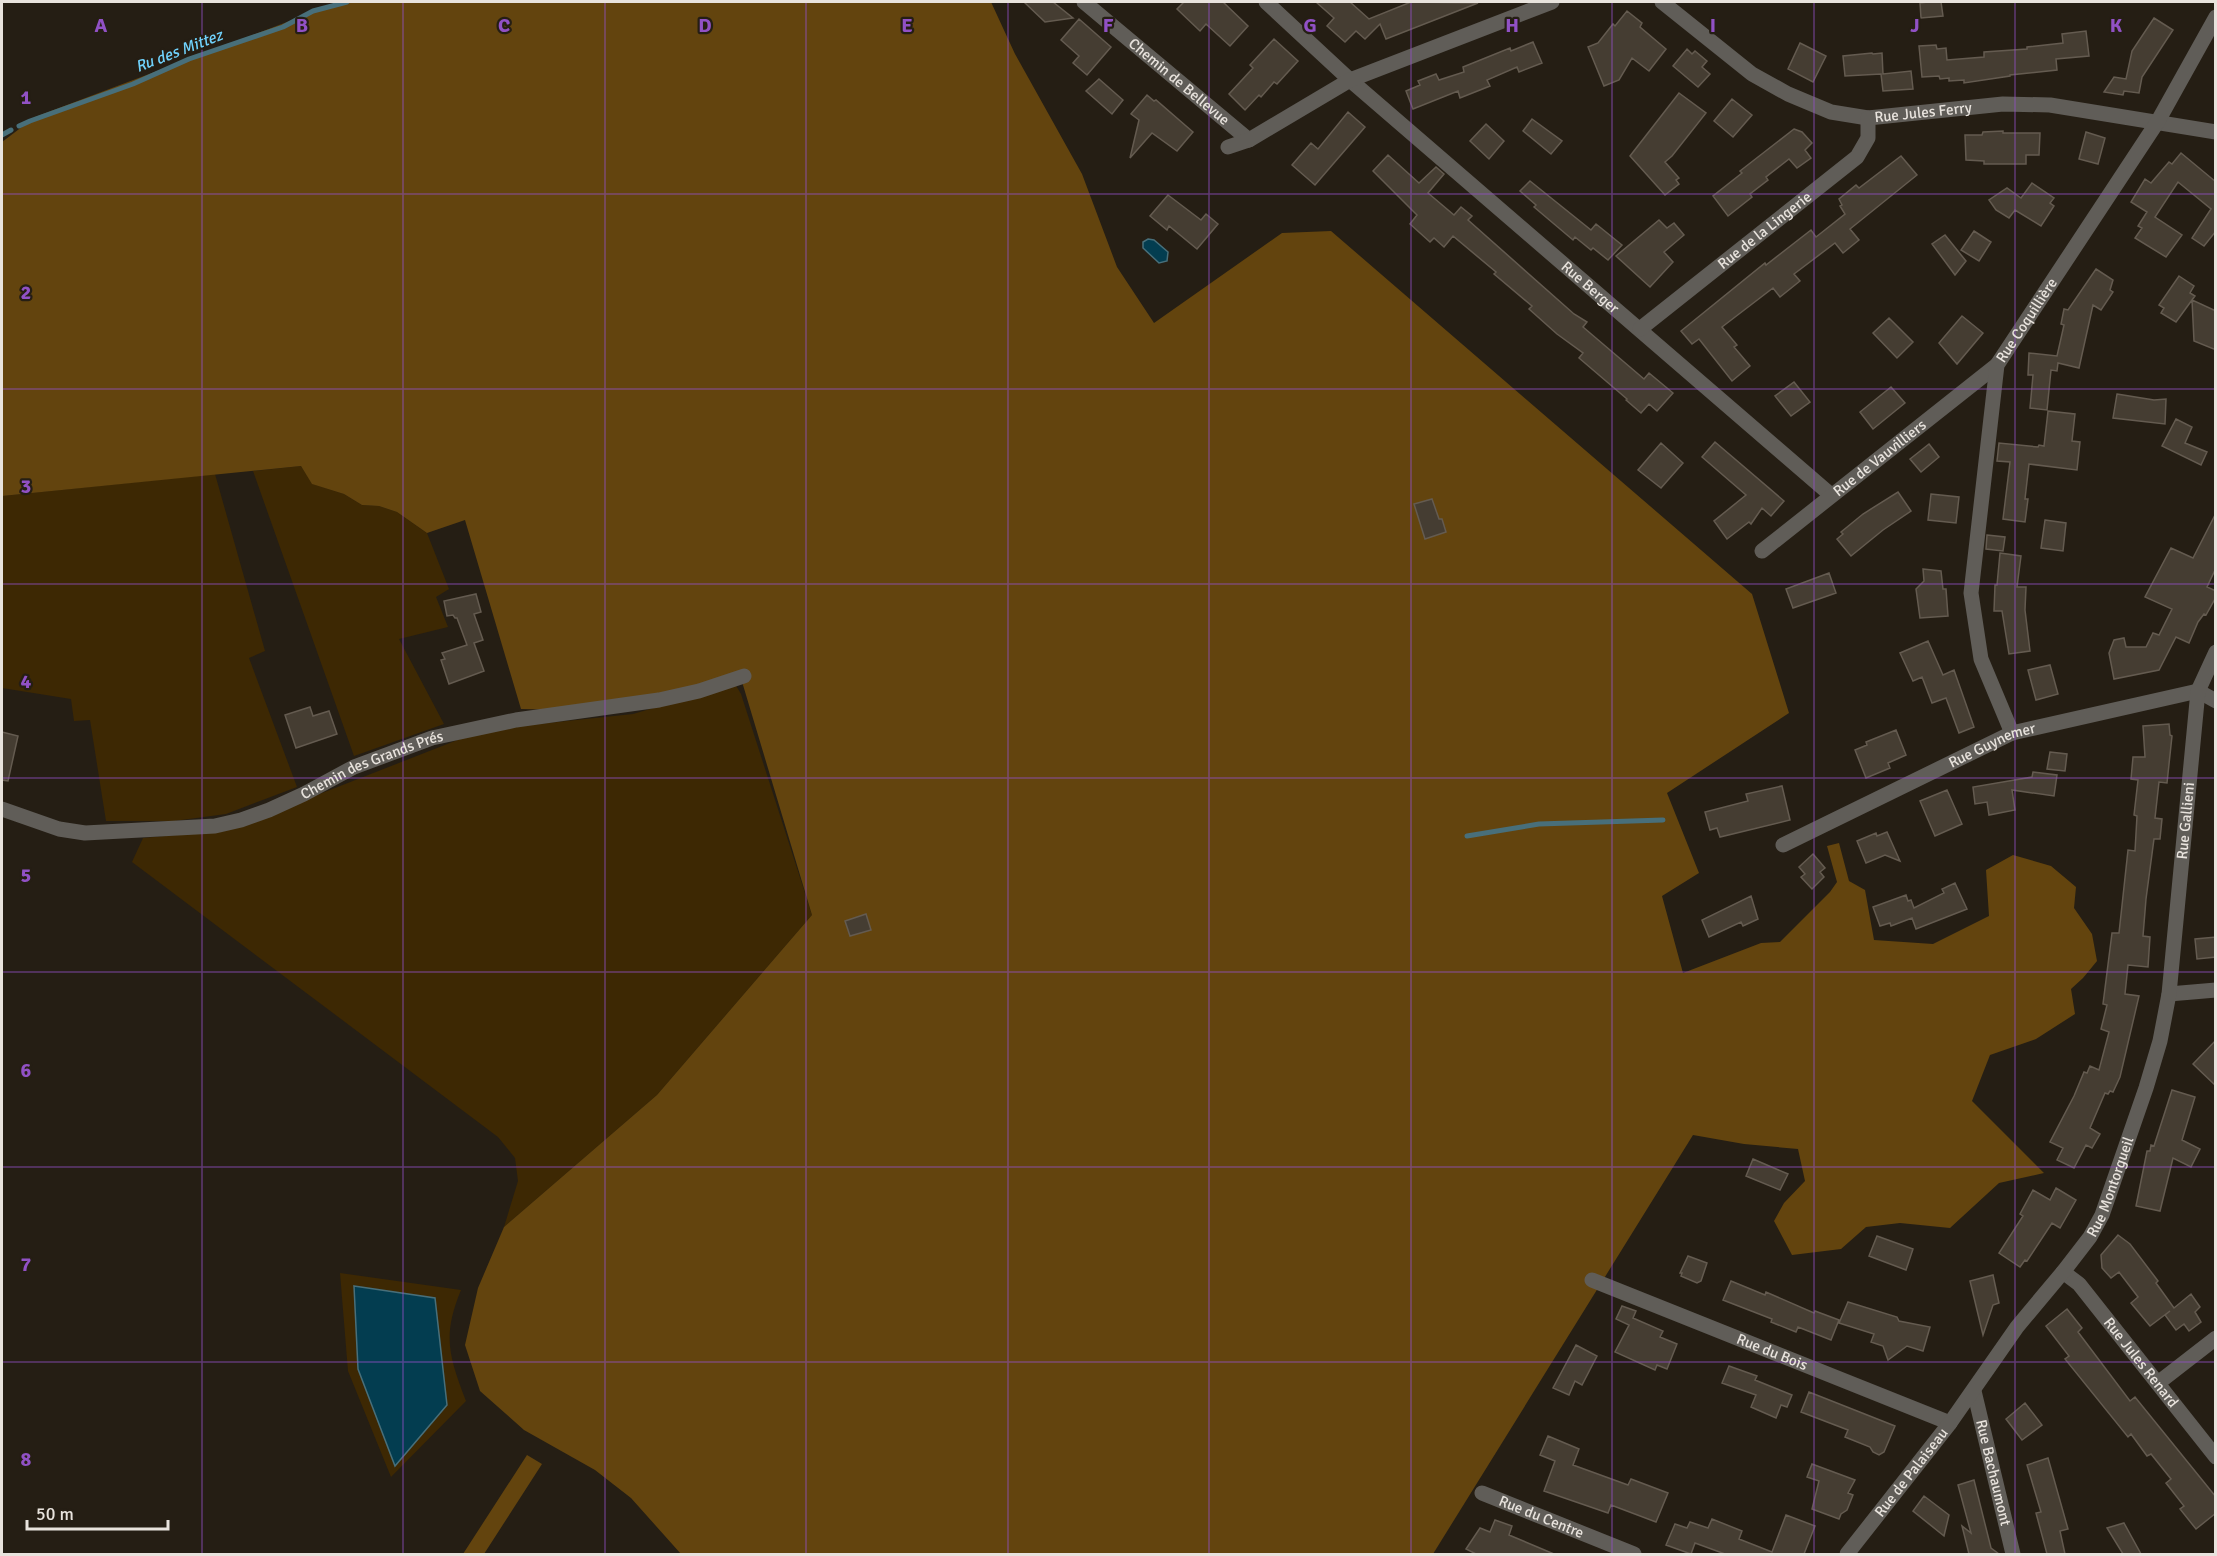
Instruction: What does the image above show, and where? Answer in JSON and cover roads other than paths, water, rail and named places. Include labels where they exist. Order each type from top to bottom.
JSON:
[{"type":"street","name":"Chemin de Bellevue","points":[[1084,2],[1249,140]]},
{"type":"street","name":"Rue Berger","points":[[1266,2],[1350,80],[1831,495]]},
{"type":"street","points":[[1228,147],[1249,140],[1350,80],[1552,2]]},
{"type":"street","name":"Rue Jules Ferry","points":[[1662,2],[1761,79],[1788,94],[1831,112],[1868,118],[2003,104],[2050,105],[2216,132]]},
{"type":"street","name":"Rue Coquillière","points":[[2012,732],[1981,659],[1971,593],[1997,365],[2158,121],[2216,17]]},
{"type":"street","name":"Rue de la Lingerie","points":[[1640,329],[1857,157],[1868,138],[1868,118]]},
{"type":"street","name":"Rue de Vauvilliers","points":[[1762,551],[1997,365]]},
{"type":"street","name":"Rue Gallieni","points":[[2169,994],[2198,691],[2216,652]]},
{"type":"street","name":"Chemin des Grands Prés","points":[[2,809],[59,829],[85,833],[215,826],[269,810],[354,767],[432,738],[516,720],[659,700],[699,691],[744,676]]},
{"type":"street","points":[[2198,691],[2216,700]]},
{"type":"street","name":"Rue Guynemer","points":[[1783,845],[2012,732],[2198,691]]},
{"type":"street","points":[[2169,994],[2216,990]]},
{"type":"street","name":"Rue Montorgueil","points":[[1974,1391],[2016,1327],[2064,1272],[2090,1237],[2102,1215],[2146,1088],[2160,1041],[2169,994]]},
{"type":"street","name":"Rue Jules Renard","points":[[2064,1272],[2079,1284],[2216,1457]]},
{"type":"street","name":"Rue du Bois","points":[[1592,1280],[1950,1424]]},
{"type":"street","points":[[2158,1383],[2216,1338]]},
{"type":"street","name":"Rue de Palaiseau","points":[[1847,1554],[1974,1391]]},
{"type":"street","name":"Rue Bachaumont","points":[[1974,1391],[2013,1554]]},
{"type":"street","name":"Rue du Centre","points":[[1482,1493],[1634,1554]]},
{"type":"water","points":[[1148,239],[1154,240],[1168,252],[1167,261],[1159,263],[1143,248],[1143,242]]},
{"type":"water","points":[[354,1286],[435,1298],[447,1405],[395,1466],[358,1369]]},
{"type":"waterway","name":"Ru des Mittez","points":[[19,126],[133,84],[189,59],[283,27],[313,11],[347,2]]},
{"type":"waterway","name":"Ru des Mittez","points":[[2,135],[11,130]]},
{"type":"waterway","points":[[1467,836],[1539,824],[1663,820]]}]
